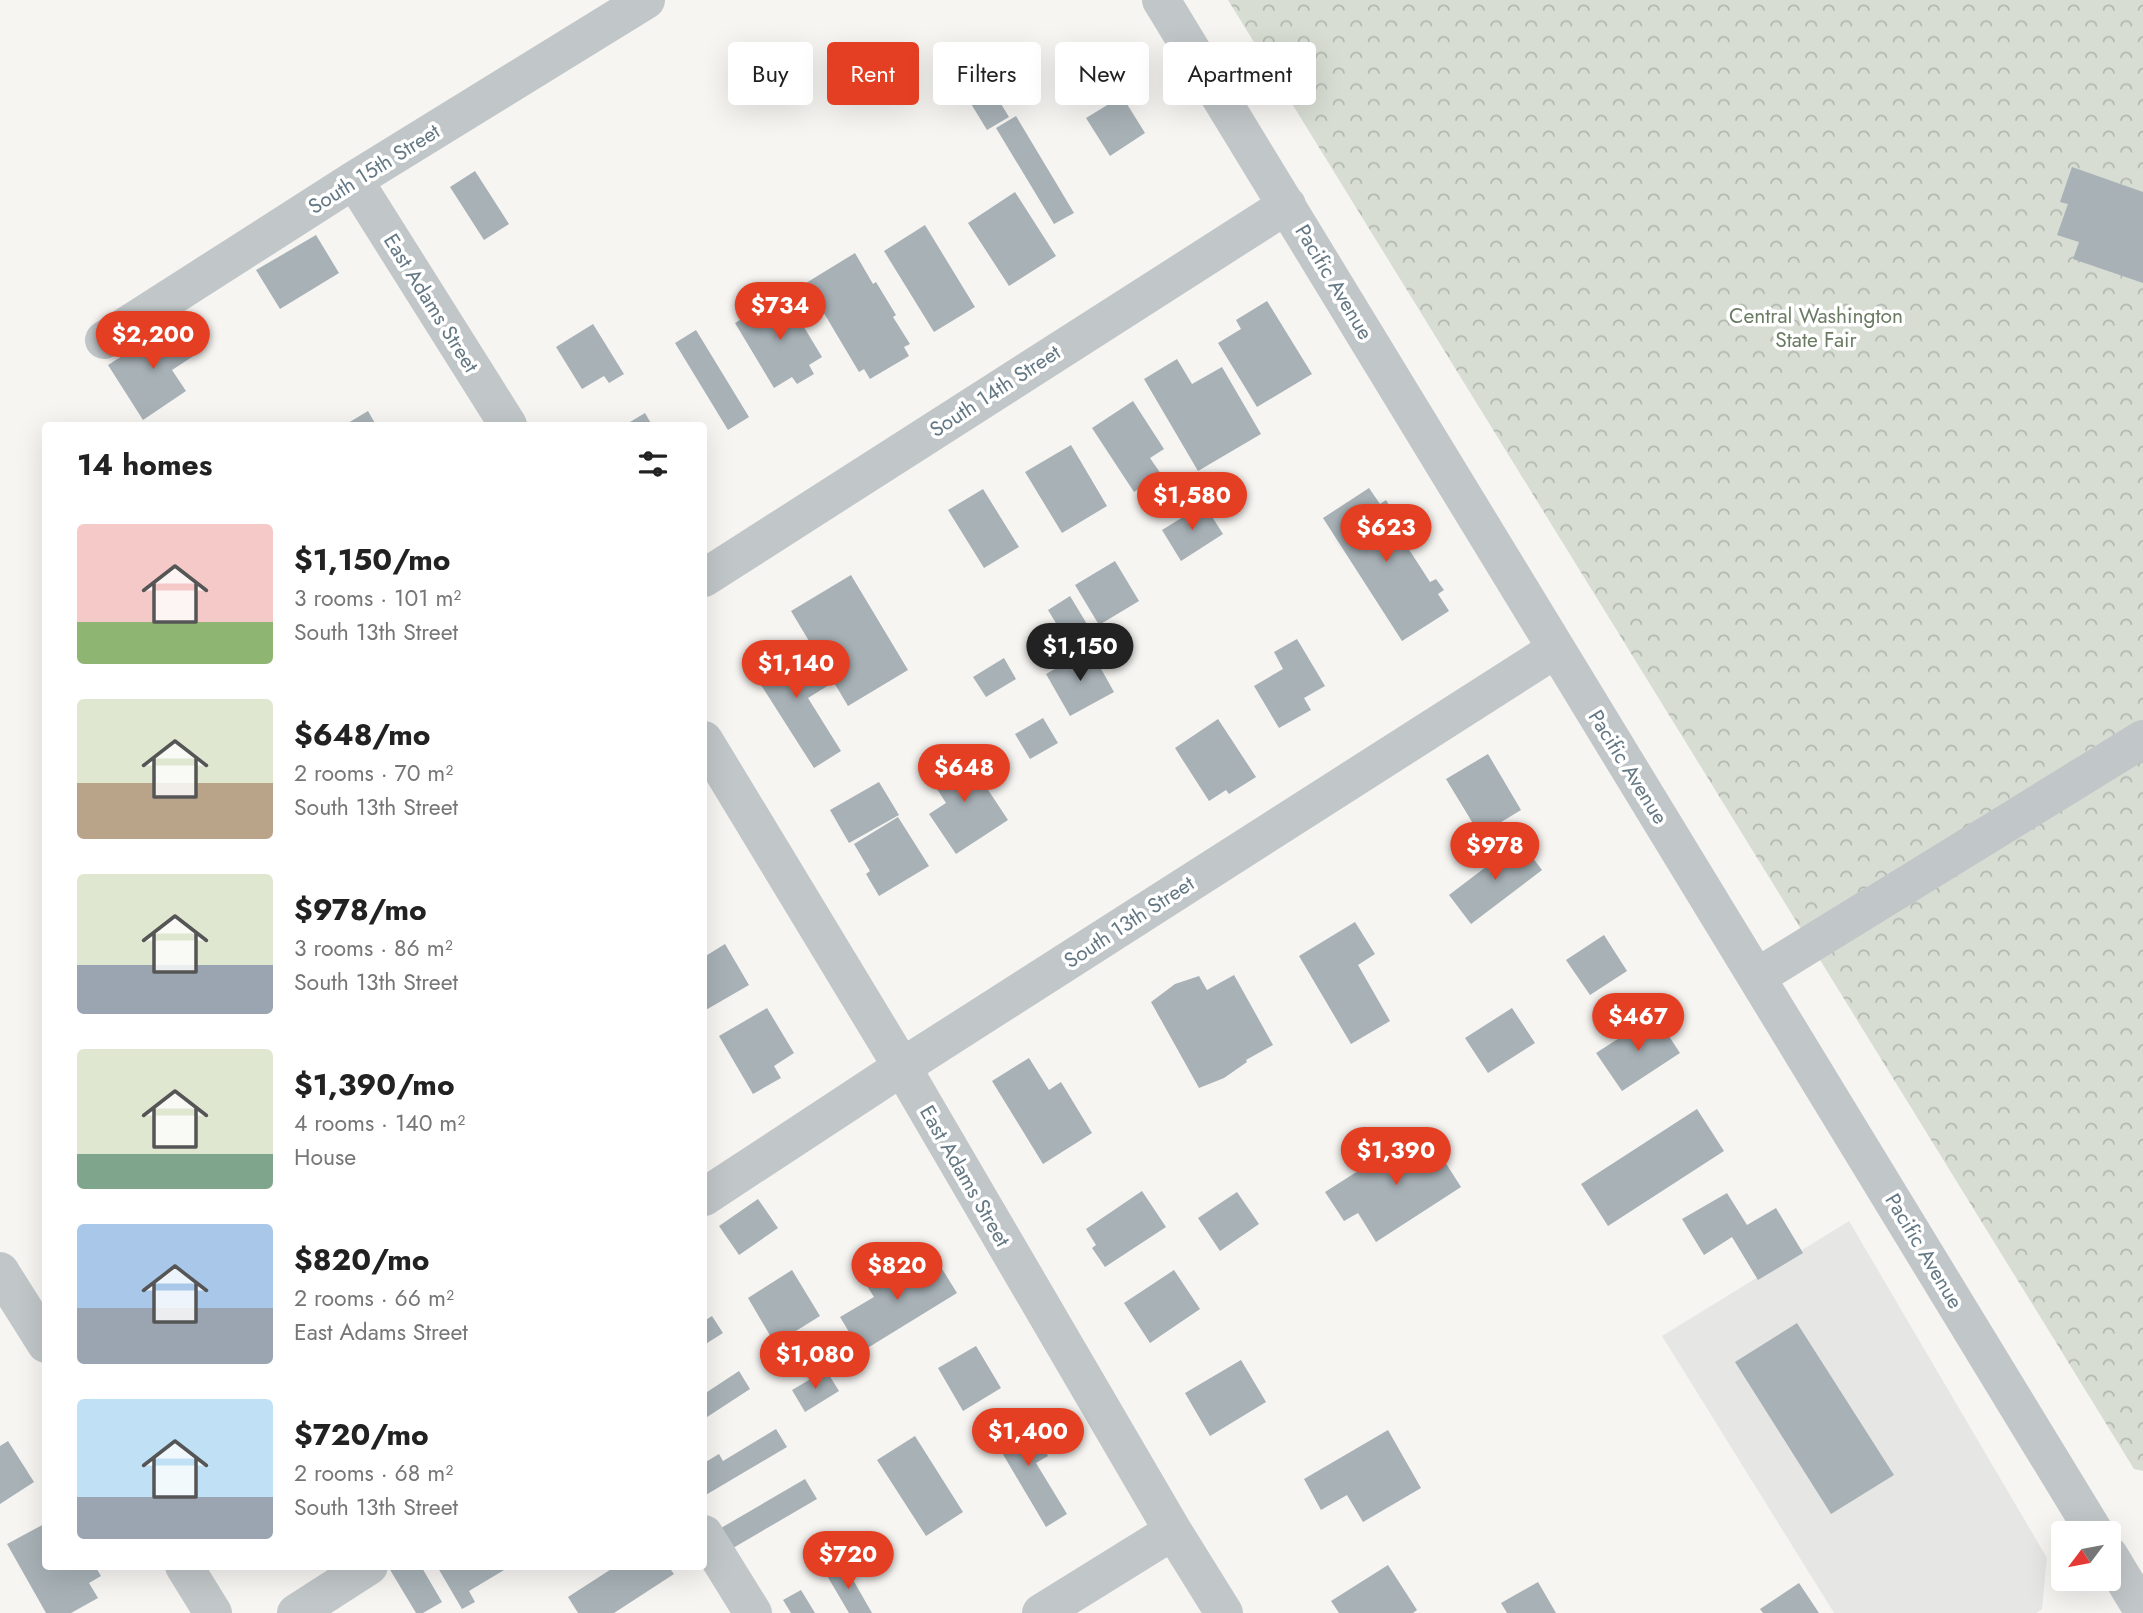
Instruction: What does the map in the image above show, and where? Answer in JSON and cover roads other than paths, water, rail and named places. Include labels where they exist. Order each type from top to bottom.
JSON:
[{"type":"street","name":"South 15th Street","points":[[104,340],[354,180],[646,0]]},
{"type":"street","name":"Pacific Avenue","points":[[1161,0],[2088,1521]]},
{"type":"street","name":"East Adams Street","points":[[354,180],[506,422]]},
{"type":"street","name":"South 14th Street","points":[[707,576],[1287,205]]},
{"type":"street","name":"South 13th Street","points":[[707,1195],[902,1067],[1556,649]]},
{"type":"street","points":[[1757,977],[2143,739]]},
{"type":"street","name":"East Adams Street","points":[[707,745],[902,1067],[1172,1531],[1224,1613]]},
{"type":"street","points":[[0,1271],[42,1338]]},
{"type":"street","points":[[1041,1613],[1172,1531]]},
{"type":"street","points":[[707,1539],[753,1613]]},
{"type":"street","points":[[186,1570],[213,1613]]},
{"type":"street","points":[[296,1613],[363,1570]]},
{"type":"street","points":[[2121,1576],[2141,1610]]},
{"type":"park label","name":"Central Washington State Fair","points":[[1816,328]]}]
